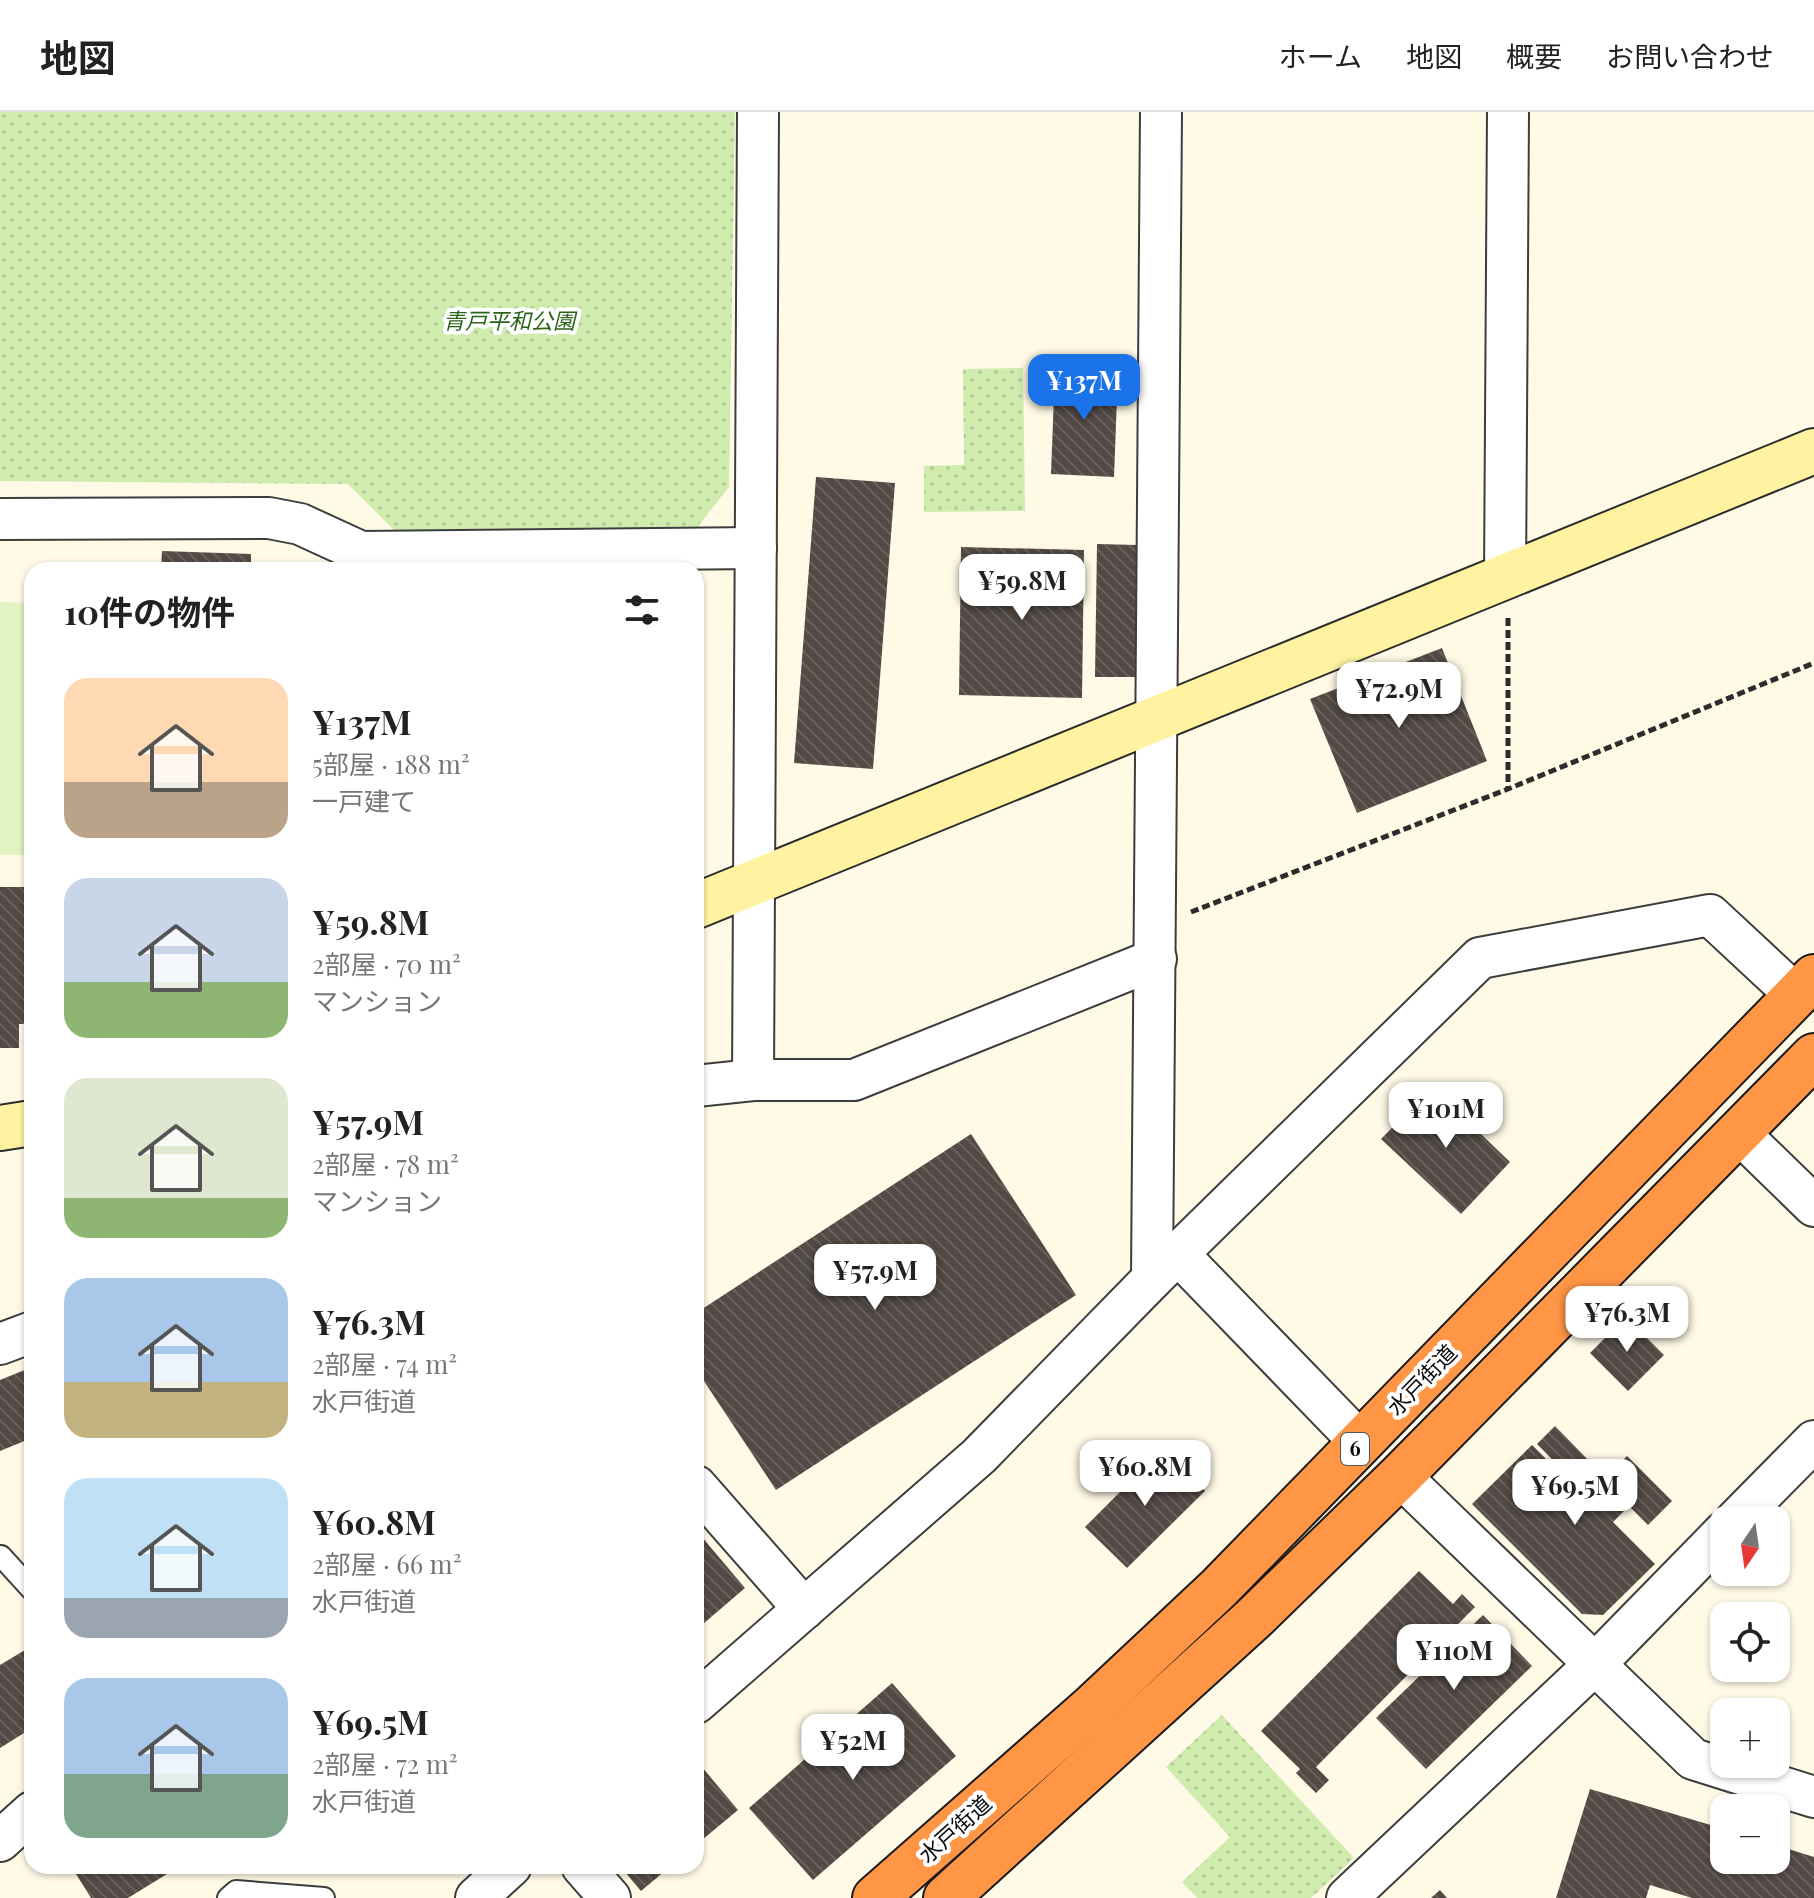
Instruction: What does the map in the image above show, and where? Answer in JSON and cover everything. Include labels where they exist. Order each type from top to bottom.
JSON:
[{"type":"highway","name":"水戸街道","points":[[875,1898],[1112,1688],[1219,1588],[1805,986]]},
{"type":"highway","name":"水戸街道","points":[[946,1898],[1253,1619],[1400,1476],[1814,1056]]},
{"type":"street","points":[[753,1080],[758,112]]},
{"type":"street","points":[[1161,112],[1156,943],[1165,1267],[1361,1443]]},
{"type":"street","points":[[1505,578],[1508,112]]},
{"type":"street","points":[[704,903],[1814,451]]},
{"type":"street","points":[[0,519],[269,518],[300,524],[356,561],[756,548]]},
{"type":"street","points":[[704,1696],[979,1456],[1165,1267],[1480,958],[1710,915],[1805,986]]},
{"type":"street","points":[[704,1085],[753,1080],[854,1080],[1156,943]]},
{"type":"street","points":[[0,1128],[24,1124]]},
{"type":"street","points":[[1739,1133],[1814,1206]]},
{"type":"street","points":[[0,1344],[24,1335]]},
{"type":"street","points":[[1750,1506],[1814,1441]]},
{"type":"street","points":[[1400,1476],[1693,1759],[1814,1797]]},
{"type":"street","points":[[704,1495],[804,1609]]},
{"type":"street","points":[[1347,1898],[1595,1664],[1710,1546]]},
{"type":"street","points":[[0,1841],[24,1819]]},
{"type":"street","points":[[476,1898],[502,1874]]},
{"type":"street","points":[[589,1874],[610,1898]]},
{"type":"lane","points":[[1,1556],[24,1581]]},
{"type":"lane","points":[[228,1898],[236,1891],[324,1898]]},
{"type":"path","points":[[1505,578],[1508,613],[1508,789]]},
{"type":"path","points":[[1156,943],[1508,789],[1814,663]]},
{"type":"green space","name":"青戸平和公園","points":[[0,112],[735,112],[729,487],[695,530],[395,531],[348,484],[0,481]]},
{"type":"green space","points":[[1023,368],[1025,511],[924,512],[924,466],[964,465],[963,369]]},
{"type":"green space","points":[[0,602],[24,603],[24,855],[0,855]]},
{"type":"green space","points":[[1222,1715],[1354,1858],[1311,1898],[1197,1898],[1182,1882],[1230,1837],[1166,1767]]},
{"type":"building","points":[[1055,368],[1118,371],[1114,477],[1051,474]]},
{"type":"building","points":[[816,477],[895,483],[873,769],[794,763]]},
{"type":"building","points":[[1097,544],[1138,545],[1136,677],[1095,677]]},
{"type":"building","points":[[961,547],[1084,550],[1082,698],[959,695]]},
{"type":"building","points":[[162,551],[251,554],[251,562],[161,562]]},
{"type":"building","points":[[1442,648],[1487,761],[1357,813],[1310,699]]},
{"type":"building","points":[[0,887],[24,887],[24,1024],[19,1024],[19,1048],[0,1048]]},
{"type":"building","points":[[1432,1087],[1510,1162],[1461,1214],[1381,1139]]},
{"type":"building","points":[[971,1134],[1076,1295],[776,1490],[704,1381],[704,1308]]},
{"type":"building","points":[[1626,1317],[1664,1355],[1628,1391],[1590,1353]]},
{"type":"building","points":[[24,1370],[24,1441],[0,1451],[0,1380]]},
{"type":"building","points":[[1555,1426],[1602,1474],[1584,1492],[1537,1444]]},
{"type":"building","points":[[1532,1445],[1585,1498],[1627,1456],[1672,1501],[1648,1525],[1629,1506],[1613,1522],[1655,1564],[1603,1615],[1582,1614],[1472,1504]]},
{"type":"building","points":[[1164,1448],[1205,1491],[1127,1568],[1085,1527]]},
{"type":"building","points":[[704,1539],[745,1588],[704,1623]]},
{"type":"building","points":[[1419,1571],[1453,1604],[1462,1594],[1475,1607],[1316,1767],[1329,1780],[1316,1793],[1296,1773],[1300,1769],[1261,1731]]},
{"type":"building","points":[[1483,1615],[1532,1666],[1426,1769],[1376,1718]]},
{"type":"building","points":[[24,1651],[24,1733],[0,1748],[0,1665]]},
{"type":"building","points":[[892,1683],[956,1756],[813,1880],[749,1808]]},
{"type":"building","points":[[704,1770],[738,1810],[704,1838]]},
{"type":"building","points":[[1590,1789],[1710,1825],[1710,1874],[1790,1874],[1790,1849],[1814,1857],[1814,1898],[1692,1898],[1650,1885],[1646,1898],[1556,1898]]},
{"type":"building","points":[[76,1874],[167,1874],[128,1898],[91,1898]]},
{"type":"building","points":[[627,1874],[661,1874],[641,1891]]},
{"type":"building","points":[[1440,1890],[1447,1898],[1431,1898]]}]
